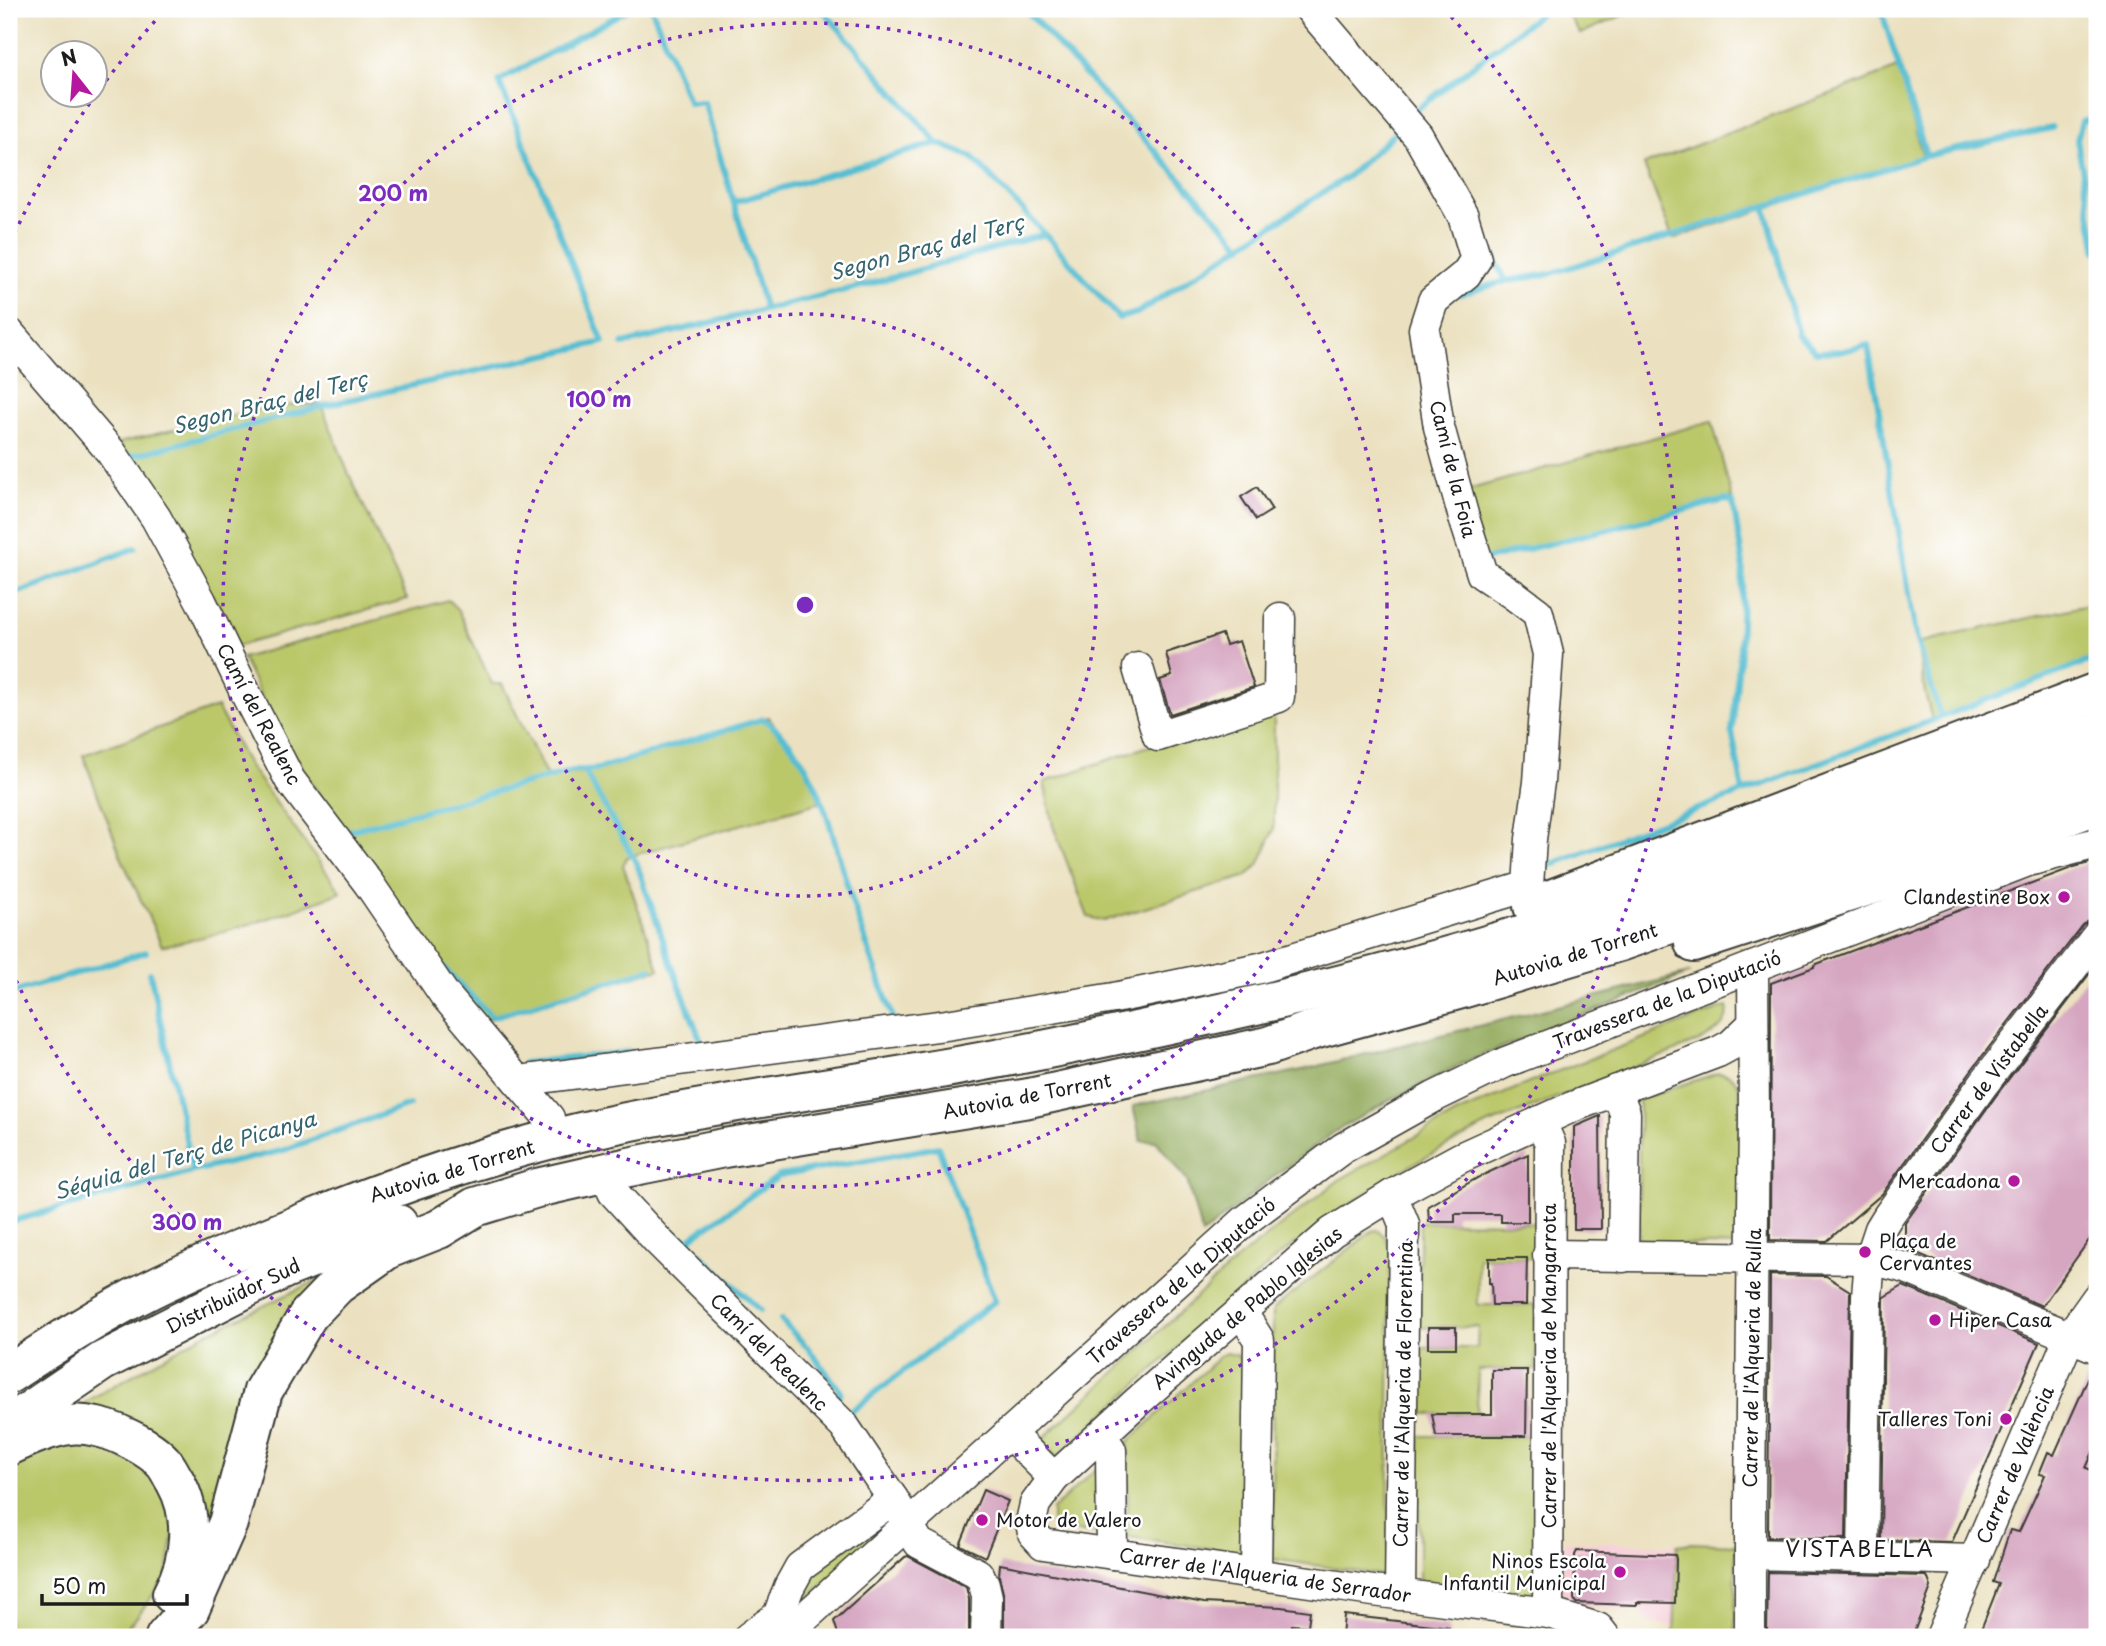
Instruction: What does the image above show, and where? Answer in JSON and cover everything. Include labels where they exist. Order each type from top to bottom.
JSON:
[{"type":"highway","points":[[1276,1000],[1441,941],[2097,692]]},
{"type":"highway","name":"Autovia de Torrent","points":[[9,1374],[66,1337],[162,1284],[374,1194],[466,1163],[605,1127],[746,1100],[939,1070],[1152,1028],[1276,1000],[1456,954],[1607,908],[1761,855],[2097,732]]},
{"type":"highway","name":"Autovia de Torrent","points":[[165,1637],[190,1609],[228,1522],[263,1391],[308,1315],[337,1285],[388,1249],[439,1229],[475,1207],[537,1188],[629,1167],[723,1148],[1029,1098],[1268,1046],[1310,1031],[1619,942],[2097,770]]},
{"type":"highway","points":[[1268,1046],[1315,1045],[1628,965],[1902,875],[2097,805]]},
{"type":"highway","name":"Distribuïdor Sud","points":[[9,1425],[103,1362],[284,1269],[410,1220],[475,1207]]},
{"type":"highway","points":[[9,1446],[36,1433],[72,1425],[111,1431],[144,1446],[165,1464],[181,1491],[189,1522],[188,1549],[180,1580],[161,1615],[139,1637]]},
{"type":"street","name":"Camí de la Foia","points":[[517,1081],[946,1025],[1114,998],[1260,968],[1528,886],[1548,654],[1538,613],[1482,574],[1439,427],[1424,329],[1433,301],[1466,274],[1476,259],[1463,216],[1418,136],[1310,9]]},
{"type":"street","name":"Camí del Realenc","points":[[9,333],[111,452],[156,518],[201,601],[290,780],[369,884],[444,994],[549,1118]]},
{"type":"street","points":[[1138,668],[1158,736],[1279,697],[1280,618]]},
{"type":"street","name":"Travessera de la Diputació","points":[[803,1631],[909,1525],[1246,1220],[1343,1149],[1434,1097],[1506,1062],[2028,861],[2097,829]]},
{"type":"street","name":"Travessera de la Diputació","points":[[2028,861],[2097,843]]},
{"type":"street","name":"Carrer de Vistabella","points":[[1863,1557],[1867,1296],[1870,1259],[1880,1229],[1978,1104],[2097,936]]},
{"type":"street","name":"Carrer de l'Alqueria de Rulla","points":[[1750,1637],[1754,1079],[1752,967]]},
{"type":"street","name":"Avinguda de Pablo Iglesias","points":[[1043,1544],[1033,1533],[1031,1522],[1035,1504],[1054,1478],[1332,1233],[1392,1195],[1460,1158],[1540,1121],[1718,1052],[1731,1045],[1753,1024]]},
{"type":"street","points":[[1718,1052],[1736,1057],[1754,1079]]},
{"type":"street","points":[[1616,1090],[1625,1113],[1623,1257]]},
{"type":"street","name":"Carrer de l'Alqueria de Mangarrota","points":[[1540,1121],[1550,1143],[1548,1613]]},
{"type":"street","name":"Camí del Realenc","points":[[613,1192],[658,1241],[844,1426],[919,1543],[978,1574],[987,1597],[986,1637]]},
{"type":"street","name":"Carrer de l'Alqueria de Florentina","points":[[1392,1195],[1404,1224],[1400,1595]]},
{"type":"street","points":[[1548,1255],[1870,1259],[1906,1268],[2084,1342]]},
{"type":"street","name":"Carrer de València","points":[[1941,1637],[1975,1560],[2084,1342],[2097,1298]]},
{"type":"street","points":[[1241,1311],[1259,1340],[1256,1575]]},
{"type":"street","points":[[1009,1433],[1054,1478]]},
{"type":"street","points":[[1102,1436],[1111,1450],[1112,1554]]},
{"type":"street","points":[[749,1637],[778,1616],[800,1567],[893,1499]]},
{"type":"street","name":"Carrer de l'Alqueria de Serrador","points":[[1043,1544],[1400,1595],[1548,1613],[1598,1628],[1605,1637]]},
{"type":"street","points":[[1750,1554],[1975,1560]]},
{"type":"shaded area","name":"Ninos Escola Infantil Municipal","points":[[1564,1541],[1677,1545],[1674,1627],[1647,1622],[1644,1613],[1562,1603]]},
{"type":"green space","points":[[1637,9],[1580,34],[1565,10]]},
{"type":"green space","points":[[1898,68],[1923,157],[1673,239],[1644,165]]},
{"type":"green space","points":[[321,404],[348,472],[407,599],[237,646],[119,443],[272,406]]},
{"type":"green space","points":[[1712,421],[1732,498],[1484,559],[1464,491]]},
{"type":"green space","points":[[448,600],[458,610],[492,684],[502,684],[547,777],[580,773],[768,717],[801,759],[821,802],[627,857],[623,865],[659,969],[484,1021],[457,989],[284,742],[242,658]]},
{"type":"green space","points":[[2097,603],[2097,659],[1932,720],[1917,643]]},
{"type":"green space","points":[[1274,703],[1274,828],[1260,863],[1247,876],[1104,921],[1088,917],[1053,826],[1044,782]]},
{"type":"green space","points":[[217,707],[247,763],[341,892],[253,923],[162,946],[122,859],[83,755]]},
{"type":"green space","points":[[1690,973],[1468,1061],[1383,1104],[1333,1133],[1202,1235],[1187,1180],[1156,1141],[1141,1141],[1133,1106],[1302,1070]]},
{"type":"green space","points":[[1728,1007],[1724,1022],[1705,1039],[1487,1125],[1409,1166],[1363,1195],[1280,1255],[1057,1457],[1040,1441],[1239,1258],[1339,1180],[1458,1113],[1548,1075]]},
{"type":"green space","points":[[1718,1073],[1732,1077],[1740,1089],[1740,1246],[1639,1243],[1639,1099]]},
{"type":"green space","points":[[1420,1222],[1536,1223],[1536,1258],[1478,1258],[1478,1305],[1536,1305],[1536,1370],[1478,1370],[1477,1414],[1419,1414],[1419,1348],[1477,1348],[1478,1327],[1419,1327]]},
{"type":"green space","points":[[1377,1230],[1386,1237],[1390,1249],[1388,1576],[1272,1559],[1273,1309],[1372,1231]]},
{"type":"green space","points":[[326,1276],[212,1535],[200,1513],[70,1411],[201,1336]]},
{"type":"green space","points":[[1226,1353],[1236,1355],[1244,1365],[1244,1553],[1128,1537],[1128,1442]]},
{"type":"green space","points":[[1419,1436],[1535,1436],[1535,1597],[1419,1581]]},
{"type":"green space","points":[[60,1440],[91,1440],[134,1457],[164,1488],[174,1530],[167,1576],[136,1618],[117,1637],[9,1637],[9,1464]]},
{"type":"green space","points":[[1097,1468],[1097,1534],[1052,1528],[1052,1510]]},
{"type":"green space","points":[[873,1524],[881,1535],[794,1610],[803,1580]]},
{"type":"green space","points":[[1677,1545],[1736,1545],[1735,1637],[1674,1637]]},
{"type":"building","points":[[1257,487],[1272,510],[1256,520],[1241,497]]},
{"type":"building","points":[[1222,634],[1226,645],[1239,641],[1254,687],[1170,714],[1160,680],[1172,676],[1166,653]]},
{"type":"building","points":[[2097,861],[2097,919],[2083,925],[1970,1072],[1882,1194],[1827,1241],[1770,1240],[1771,983],[2074,867]]},
{"type":"building","name":"Mercadona","points":[[2097,964],[2097,1229],[2042,1306],[1905,1248],[1905,1223],[1998,1093]]},
{"type":"building","points":[[1600,1116],[1601,1229],[1574,1229],[1574,1127]]},
{"type":"building","points":[[1528,1154],[1528,1222],[1501,1222],[1501,1214],[1455,1214],[1455,1222],[1429,1222],[1428,1206],[1481,1176]]},
{"type":"building","points":[[1489,1258],[1527,1258],[1526,1305],[1492,1305]]},
{"type":"building","points":[[1770,1275],[1826,1276],[1850,1291],[1846,1539],[1768,1537]]},
{"type":"building","points":[[1903,1286],[2039,1343],[1952,1542],[1881,1540],[1884,1297]]},
{"type":"building","points":[[1428,1327],[1456,1327],[1456,1348],[1428,1348]]},
{"type":"building","points":[[2094,1365],[2097,1365],[2097,1443],[2086,1468],[2097,1472],[2097,1637],[1978,1637],[1999,1584],[1993,1582],[2010,1530],[2019,1532],[2045,1475],[2039,1474],[2048,1452],[2054,1455]]},
{"type":"building","points":[[1492,1370],[1527,1370],[1526,1436],[1436,1436],[1432,1414],[1492,1414]]},
{"type":"building","name":"Motor de Valero","points":[[983,1490],[1008,1501],[985,1557],[960,1545]]},
{"type":"building","name":"Ninos Escola Infantil Municipal","points":[[1577,1551],[1675,1555],[1675,1603],[1576,1603]]},
{"type":"building","points":[[908,1556],[966,1587],[969,1599],[969,1637],[839,1637],[834,1621]]},
{"type":"building","points":[[1000,1564],[1204,1603],[1310,1611],[1308,1626],[1292,1625],[1291,1637],[1004,1637],[1004,1597],[999,1576]]},
{"type":"building","points":[[1768,1572],[1927,1576],[1931,1587],[1914,1632],[1906,1637],[1767,1637]]},
{"type":"building","points":[[1344,1615],[1449,1627],[1449,1637],[1342,1637]]},
{"type":"waterway","name":"Segon Braç del Terç","points":[[126,455],[128,457],[335,403],[603,342],[499,81],[629,9]]},
{"type":"waterway","points":[[652,9],[689,103],[704,102],[765,309]]},
{"type":"waterway","points":[[822,9],[937,143],[972,157],[1045,234]]},
{"type":"waterway","points":[[1025,9],[1242,246]]},
{"type":"waterway","name":"Segon Braç del Terç","points":[[1411,114],[1546,9]]},
{"type":"waterway","points":[[1881,9],[1926,156]]},
{"type":"waterway","points":[[2097,118],[2082,121],[2077,140],[2097,252]]},
{"type":"waterway","name":"Segon Braç del Terç","points":[[623,344],[870,284],[1045,234],[1119,318],[1137,313],[1347,177],[1400,128]]},
{"type":"waterway","points":[[1483,236],[1506,281],[1549,274],[1926,156],[2052,128]]},
{"type":"waterway","points":[[734,202],[937,143]]},
{"type":"waterway","points":[[1765,206],[1798,335],[1816,352],[1843,351],[1868,345],[1917,641],[1941,717]]},
{"type":"waterway","points":[[1460,294],[1506,281]]},
{"type":"waterway","name":"Segon Braç del Terç","points":[[9,314],[19,325]]},
{"type":"waterway","points":[[1487,559],[1725,500],[1733,502],[1743,564],[1740,652],[1732,732],[1743,792]]},
{"type":"waterway","points":[[9,596],[135,548]]},
{"type":"waterway","points":[[1547,866],[2097,658]]},
{"type":"waterway","points":[[344,832],[573,771],[597,769],[763,719],[783,736],[811,777],[830,824],[856,912],[893,1018]]},
{"type":"waterway","points":[[584,770],[637,864],[702,1044]]},
{"type":"waterway","points":[[9,994],[146,952]]},
{"type":"waterway","points":[[441,965],[492,1017],[651,969]]},
{"type":"waterway","points":[[150,973],[193,1171]]},
{"type":"waterway","points":[[524,1063],[630,1052]]},
{"type":"waterway","name":"Séquia del Terç de Picanya","points":[[9,1222],[193,1171],[281,1151],[409,1105]]},
{"type":"waterway","points":[[686,1241],[779,1176],[938,1147],[995,1301],[845,1416]]},
{"type":"waterway","name":"Séquia del Terç de Picanya","points":[[660,1223],[686,1241],[760,1310]]},
{"type":"waterway","name":"Séquia del Terç de Picanya","points":[[781,1320],[808,1348],[841,1392],[835,1405]]},
{"type":"place","name":"Clandestine Box","points":[[2064,897]]},
{"type":"place","name":"Mercadona","points":[[2014,1181]]},
{"type":"place","name":"Plaça de Cervantes","points":[[1865,1252]]},
{"type":"place","name":"Hiper Casa","points":[[1935,1320]]},
{"type":"place","name":"Talleres Toni","points":[[2006,1419]]},
{"type":"place","name":"Motor de Valero","points":[[982,1520]]},
{"type":"place","name":"Ninos Escola Infantil Municipal","points":[[1620,1572]]},
{"type":"district","name":"VISTABELLA","points":[[1860,1550]]}]
